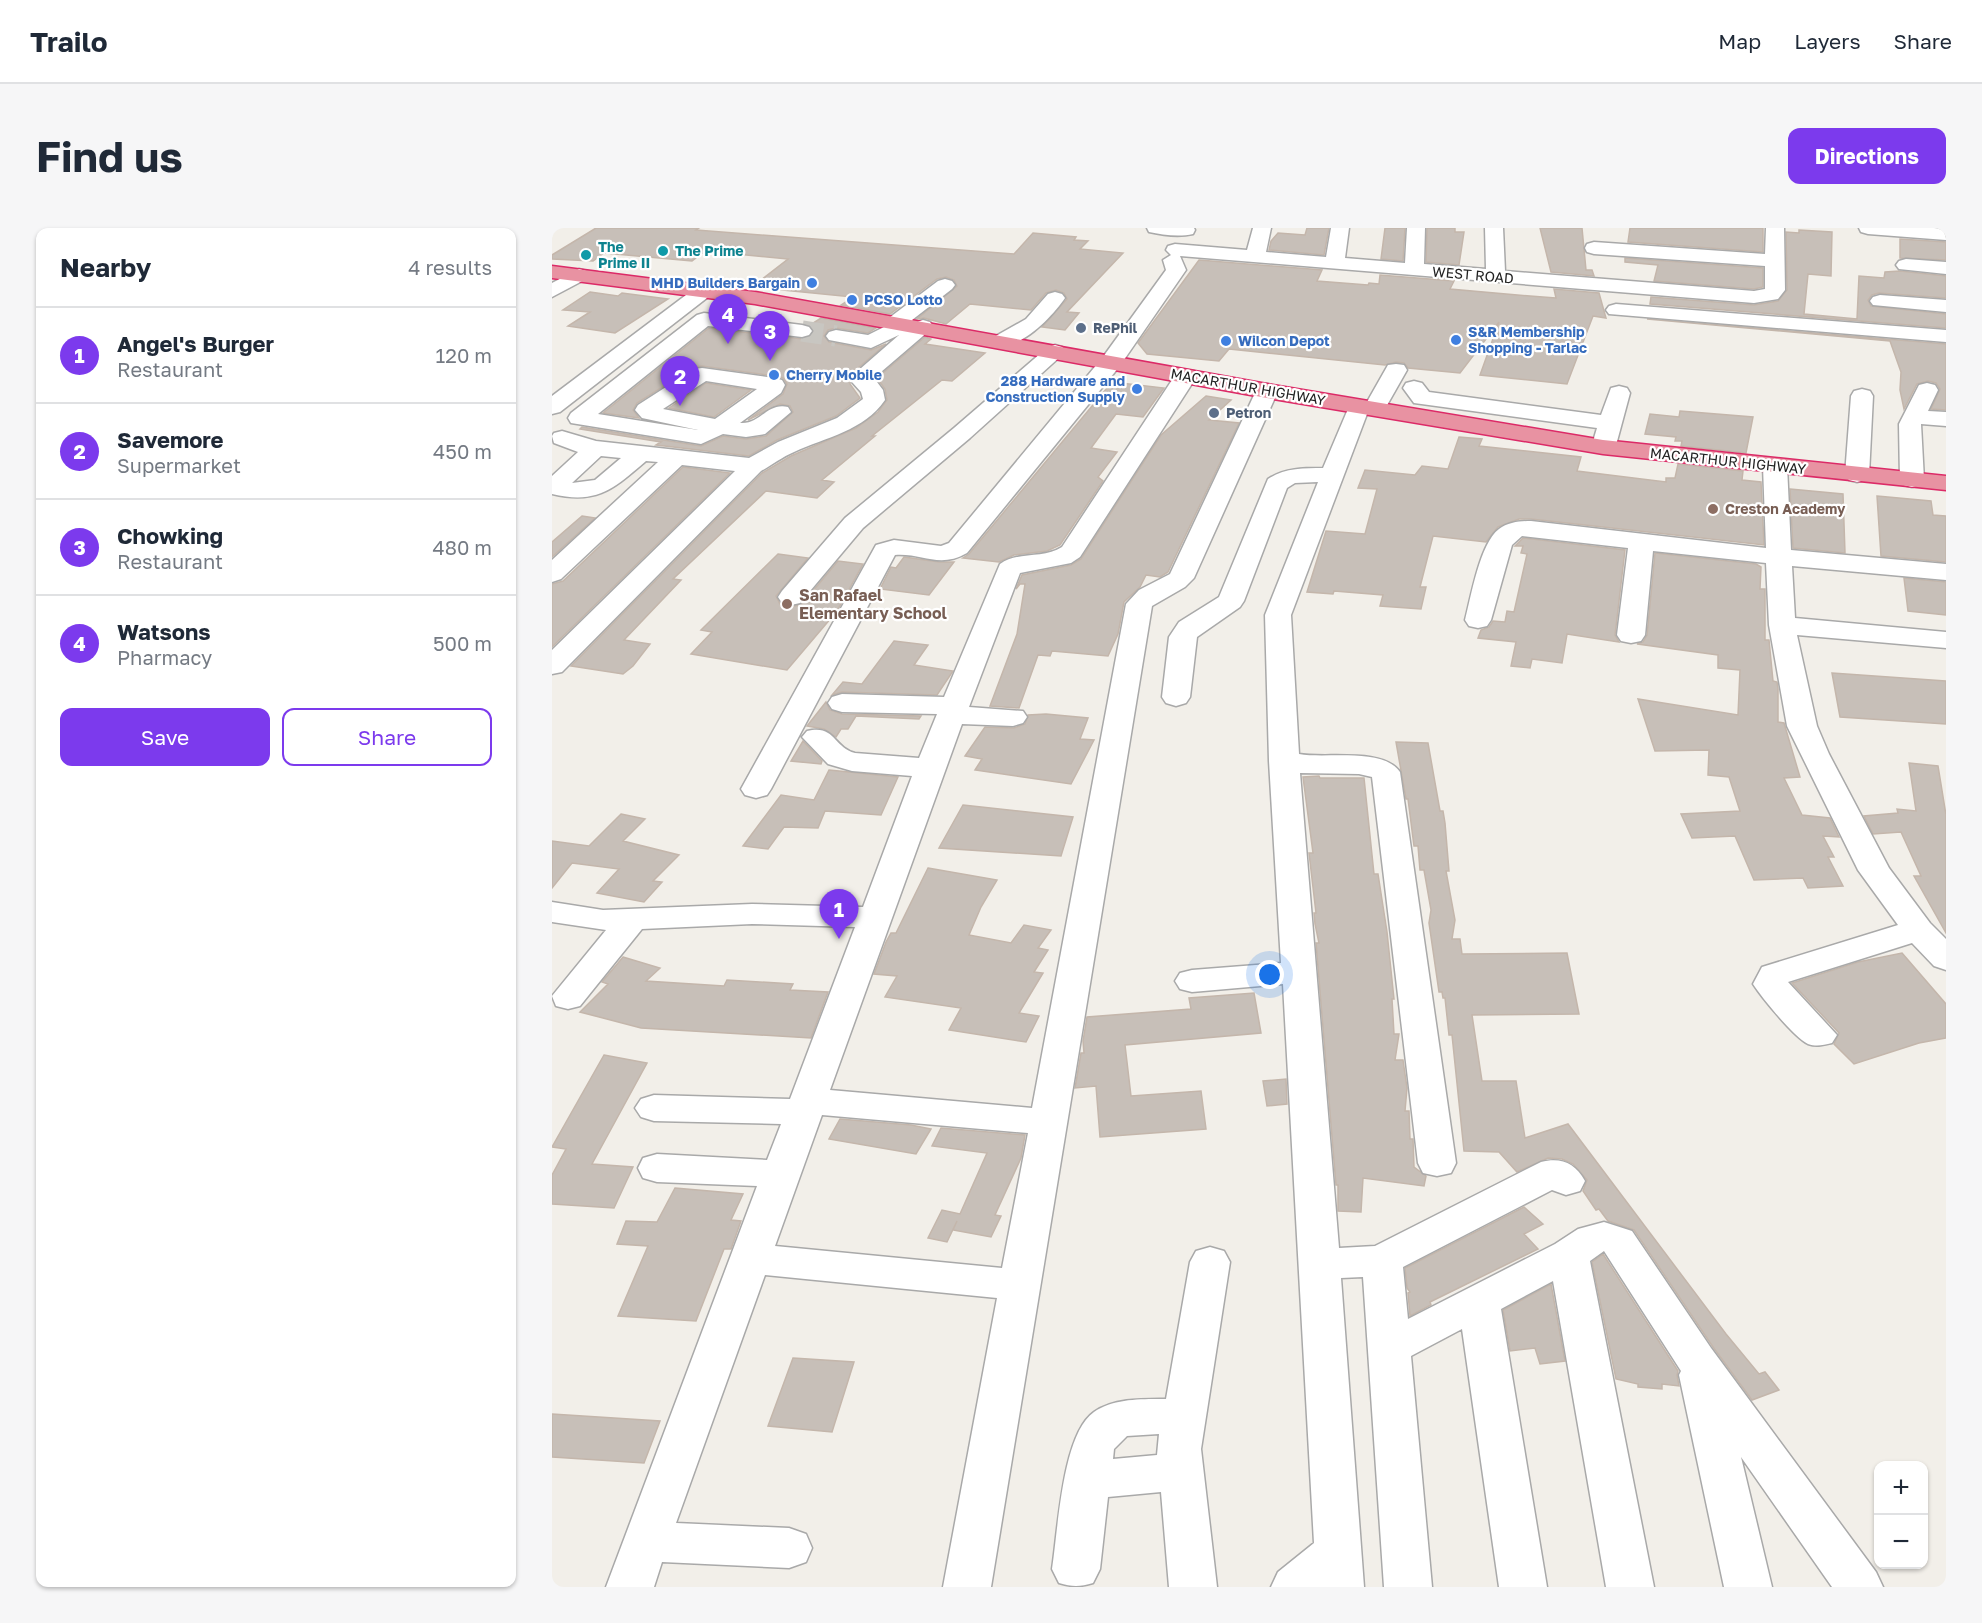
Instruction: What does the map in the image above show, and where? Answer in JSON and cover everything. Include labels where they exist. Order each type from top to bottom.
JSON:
[{"type":"highway","name":"MACARTHUR HIGHWAY","points":[[552,272],[755,298],[1267,391],[1603,447],[1946,483]]},
{"type":"street","points":[[756,789],[885,550],[891,547],[901,547],[940,554],[951,553],[958,548],[1102,360],[1176,270],[1174,255],[1186,229],[1156,228]]},
{"type":"street","points":[[1255,257],[1262,228]]},
{"type":"street","points":[[1335,263],[1340,228]]},
{"type":"street","points":[[1414,270],[1416,228]]},
{"type":"street","points":[[1494,228],[1496,277]]},
{"type":"street","points":[[1591,228],[1598,285]]},
{"type":"street","points":[[1594,249],[1698,246],[1776,261],[1775,228]]},
{"type":"street","points":[[1868,228],[1946,234]]},
{"type":"street","name":"WEST ROAD","points":[[1174,255],[1255,257],[1754,297],[1770,296],[1775,290],[1776,261]]},
{"type":"street","points":[[1906,265],[1946,268]]},
{"type":"street","points":[[552,291],[579,275]]},
{"type":"street","points":[[552,666],[753,466],[783,448],[843,424],[868,408],[874,400],[872,390],[863,382],[863,376],[945,285]]},
{"type":"street","points":[[556,404],[705,290]]},
{"type":"street","points":[[724,320],[755,298]]},
{"type":"street","points":[[1001,341],[1033,323],[1055,298]]},
{"type":"street","points":[[1880,301],[1946,306]]},
{"type":"street","points":[[1596,308],[1946,336]]},
{"type":"street","points":[[590,416],[704,319],[802,331]]},
{"type":"street","points":[[836,336],[871,342],[908,324]]},
{"type":"street","points":[[791,597],[854,523],[962,433],[1055,351]]},
{"type":"street","points":[[1295,1587],[1339,1569],[1284,755],[1278,615],[1332,475],[1366,408],[1396,370]]},
{"type":"street","points":[[556,404],[590,416],[695,437],[705,435],[720,425],[772,388],[774,385],[702,374],[646,410],[678,418],[720,425],[753,430],[780,412]]},
{"type":"street","points":[[630,1587],[930,768],[1009,569],[1015,565],[1062,558],[1071,552],[1186,376]]},
{"type":"street","points":[[678,418],[736,378]]},
{"type":"street","points":[[1414,388],[1422,398],[1610,423]]},
{"type":"street","points":[[1912,480],[1910,424],[1927,390]]},
{"type":"street","points":[[967,1587],[1139,604],[1146,596],[1173,585],[1181,578],[1267,391]]},
{"type":"street","points":[[1603,447],[1619,393]]},
{"type":"street","points":[[1857,475],[1862,396]]},
{"type":"street","points":[[1913,417],[1946,419]]},
{"type":"street","points":[[562,438],[578,445],[596,448],[753,466]]},
{"type":"street","points":[[596,448],[556,485],[557,488],[596,489],[641,453]]},
{"type":"street","points":[[552,574],[677,457]]},
{"type":"street","points":[[1774,466],[1782,625],[1802,726],[1874,870],[1918,930],[1946,959]]},
{"type":"street","points":[[1176,698],[1183,637],[1190,628],[1231,601],[1276,484],[1282,479],[1293,477],[1332,475]]},
{"type":"street","points":[[1478,620],[1499,545],[1505,535],[1516,529],[1531,528],[1780,558],[1946,572]]},
{"type":"street","points":[[1631,635],[1641,543]]},
{"type":"street","points":[[1782,625],[1946,640]]},
{"type":"street","points":[[842,703],[1013,717]]},
{"type":"street","points":[[817,737],[839,758],[852,762],[930,768]]},
{"type":"street","points":[[1284,755],[1314,765],[1374,766],[1385,772],[1437,1163]]},
{"type":"street","points":[[552,912],[603,920],[752,914],[876,917]]},
{"type":"street","points":[[568,998],[632,920]]},
{"type":"street","points":[[1819,1035],[1770,984],[1774,975],[1918,930]]},
{"type":"street","points":[[1192,981],[1299,972]]},
{"type":"street","points":[[654,1108],[806,1106],[1049,1122]]},
{"type":"street","points":[[657,1168],[782,1174]]},
{"type":"street","points":[[1320,1265],[1382,1260],[1555,1172],[1566,1180]]},
{"type":"street","points":[[1389,1348],[1569,1255],[1596,1237],[1606,1235],[1618,1241],[1696,1360],[1859,1587]]},
{"type":"street","points":[[1569,1255],[1630,1587]]},
{"type":"street","points":[[750,1259],[1020,1285]]},
{"type":"street","points":[[1382,1260],[1408,1587]]},
{"type":"street","points":[[1194,1587],[1179,1449],[1210,1262]]},
{"type":"street","points":[[1479,1301],[1523,1587]]},
{"type":"street","points":[[1696,1360],[1748,1587]]},
{"type":"street","points":[[1076,1569],[1092,1448],[1108,1424],[1118,1418],[1183,1417]]},
{"type":"street","points":[[1088,1480],[1181,1472]]},
{"type":"street","points":[[647,1542],[789,1548]]},
{"type":"building","points":[[596,228],[699,228],[696,230],[1014,254],[1033,233],[1076,237],[1074,240],[1088,241],[1080,249],[1123,253],[1067,312],[1079,313],[1065,330],[1042,327],[1067,299],[1064,293],[1056,290],[1046,293],[1031,310],[970,304],[946,324],[924,318],[917,319],[957,286],[954,280],[946,277],[937,279],[890,314],[841,305],[853,297],[752,287],[788,259],[705,251],[692,261],[604,253],[593,261],[552,259],[552,255]]},
{"type":"building","points":[[1307,228],[1329,228],[1324,255],[1269,250],[1271,241],[1278,233],[1305,235]]},
{"type":"building","points":[[1385,228],[1405,228],[1403,261],[1381,259]]},
{"type":"building","points":[[1427,228],[1455,228],[1455,232],[1464,232],[1459,265],[1426,262]]},
{"type":"building","points":[[1540,228],[1582,228],[1586,270],[1592,270],[1594,276],[1551,272]]},
{"type":"building","points":[[1630,228],[1763,228],[1763,252],[1628,242]]},
{"type":"building","points":[[1799,230],[1832,232],[1831,276],[1808,274],[1804,314],[1857,319],[1859,276],[1884,278],[1885,272],[1900,271],[1946,276],[1946,298],[1879,293],[1872,295],[1868,300],[1871,306],[1946,314],[1946,328],[1650,304],[1651,297],[1754,305],[1778,301],[1787,290],[1786,232],[1799,233]]},
{"type":"building","points":[[1900,239],[1946,242],[1946,260],[1900,258]]},
{"type":"building","points":[[1625,258],[1763,268],[1763,287],[1754,289],[1654,281],[1658,265],[1625,262]]},
{"type":"building","points":[[1199,260],[1322,270],[1317,281],[1379,284],[1380,275],[1454,281],[1450,289],[1530,296],[1556,298],[1554,289],[1599,293],[1606,318],[1593,316],[1567,384],[1480,375],[1499,322],[1460,373],[1408,368],[1404,363],[1396,362],[1385,365],[1229,349],[1219,361],[1147,354],[1138,343]]},
{"type":"building","points":[[590,292],[618,296],[622,293],[668,299],[615,333],[568,326],[590,312],[563,310]]},
{"type":"building","points":[[821,318],[876,328],[868,333],[836,328],[828,330],[824,336],[829,342],[871,350],[886,344],[851,374],[850,384],[860,398],[836,416],[777,440],[749,456],[656,445],[661,442],[580,429],[582,427],[701,446],[723,436],[746,439],[766,436],[793,412],[790,406],[780,404],[748,420],[783,394],[787,384],[783,378],[774,376],[702,366],[694,367],[637,403],[633,410],[639,418],[603,413],[709,328],[803,339],[811,336],[814,331],[810,325]]},
{"type":"building","points":[[1647,319],[1946,344],[1946,410],[1931,409],[1940,389],[1936,383],[1928,381],[1917,384],[1904,409],[1900,390],[1901,372],[1890,341]]},
{"type":"building","points":[[925,337],[931,339],[925,344],[985,353],[952,381],[942,380],[872,436],[875,436],[822,480],[834,482],[817,498],[766,491],[673,579],[681,580],[624,640],[650,644],[633,666],[623,674],[571,666],[762,473],[791,456],[856,428],[878,412],[887,400],[885,389],[877,378]]},
{"type":"building","points":[[1112,382],[1164,388],[1143,417],[1116,414],[1091,448],[1117,452],[1098,477],[1103,481],[1060,545],[1047,551],[1014,555],[999,562],[963,558],[969,554]]},
{"type":"building","points":[[706,383],[751,390],[714,417],[669,408]]},
{"type":"building","points":[[1206,396],[1231,400],[1209,420],[1239,423],[1168,572],[1160,577],[1146,575],[1140,587],[1124,602],[1118,634],[1108,656],[1052,651],[1050,656],[1038,655],[1019,708],[990,706],[1017,634],[1025,584],[1020,584],[1016,589],[1022,575],[1071,565],[1081,559],[1161,435]]},
{"type":"building","points":[[1680,411],[1753,417],[1746,453],[1681,446],[1682,441],[1675,441],[1676,437],[1645,434],[1650,414],[1679,417]]},
{"type":"building","points":[[1459,437],[1482,439],[1479,446],[1581,457],[1577,471],[1666,482],[1666,478],[1675,478],[1678,464],[1743,471],[1742,480],[1761,482],[1764,545],[1519,519],[1498,527],[1486,542],[1433,536],[1420,587],[1426,587],[1421,609],[1380,606],[1383,595],[1334,591],[1333,594],[1307,592],[1326,531],[1365,534],[1377,489],[1358,488],[1365,470],[1415,475],[1422,466],[1448,469]]},
{"type":"building","points":[[683,467],[730,473],[552,647],[552,584],[563,581]]},
{"type":"building","points":[[1790,489],[1843,494],[1845,553],[1793,548]]},
{"type":"building","points":[[1877,496],[1931,501],[1933,515],[1946,516],[1946,562],[1881,556]]},
{"type":"building","points":[[582,516],[595,518],[552,557],[552,542]]},
{"type":"building","points":[[1523,538],[1625,550],[1615,635],[1619,642],[1567,634],[1562,663],[1532,659],[1530,668],[1511,666],[1516,642],[1478,638],[1481,630],[1489,627],[1493,621],[1505,622],[1507,611],[1514,612],[1527,554],[1521,553],[1523,546],[1515,546]]},
{"type":"building","points":[[1655,553],[1756,564],[1761,567],[1760,589],[1765,589],[1765,640],[1769,640],[1773,681],[1777,682],[1778,722],[1784,723],[1800,777],[1784,778],[1802,815],[1830,818],[1839,837],[1823,836],[1834,857],[1828,857],[1843,886],[1808,888],[1803,878],[1754,880],[1735,836],[1692,838],[1681,814],[1740,811],[1729,777],[1708,775],[1709,750],[1655,751],[1638,699],[1738,715],[1740,670],[1718,668],[1718,655],[1637,644],[1643,642],[1647,635]]},
{"type":"building","points":[[778,554],[808,558],[776,596],[780,604],[791,607],[802,604],[838,561],[863,564],[837,611],[787,670],[691,654],[712,632],[701,630]]},
{"type":"building","points":[[904,557],[954,562],[929,595],[880,589],[891,567],[896,568]]},
{"type":"building","points":[[1904,578],[1946,582],[1946,615],[1908,611]]},
{"type":"building","points":[[894,641],[928,645],[914,665],[953,671],[937,695],[842,692],[832,695],[843,682],[862,684]]},
{"type":"building","points":[[1832,673],[1946,681],[1946,724],[1840,717]]},
{"type":"building","points":[[826,702],[830,710],[842,714],[921,716],[919,719],[856,716],[848,729],[841,729],[836,737],[824,729],[807,726]]},
{"type":"building","points":[[1046,714],[1088,718],[1080,739],[1094,740],[1071,784],[975,770],[982,759],[965,756],[985,727],[1014,728],[1025,724],[1028,715]]},
{"type":"building","points":[[803,741],[822,761],[821,764],[791,761]]},
{"type":"building","points":[[1396,742],[1428,743],[1440,811],[1443,811],[1445,823],[1449,871],[1446,871],[1455,920],[1452,939],[1460,939],[1462,954],[1567,953],[1579,1014],[1472,1015],[1482,1081],[1516,1081],[1525,1138],[1568,1124],[1726,1334],[1759,1374],[1765,1372],[1779,1390],[1752,1400],[1713,1347],[1634,1230],[1608,1221],[1599,1209],[1596,1210],[1583,1191],[1587,1180],[1573,1164],[1562,1159],[1548,1158],[1517,1172],[1499,1152],[1464,1151],[1452,1035],[1449,1035],[1445,998],[1442,992],[1439,992],[1429,923],[1431,910],[1424,870],[1420,870],[1418,846],[1414,846],[1408,799],[1406,799]]},
{"type":"building","points":[[1909,763],[1938,766],[1946,815],[1946,933],[1914,876],[1921,876],[1901,832],[1873,834],[1864,816],[1898,813],[1897,809],[1916,811]]},
{"type":"building","points":[[829,770],[898,777],[881,815],[825,811],[818,828],[784,827],[768,849],[743,846],[781,795],[814,800]]},
{"type":"building","points":[[1319,776],[1320,778],[1364,778],[1374,874],[1378,874],[1387,932],[1394,999],[1392,999],[1394,1034],[1399,1034],[1395,1060],[1403,1060],[1407,1088],[1405,1111],[1409,1111],[1414,1167],[1426,1176],[1424,1186],[1363,1178],[1361,1212],[1338,1211],[1338,1185],[1336,1185],[1316,943],[1319,943],[1315,924],[1314,913],[1316,913],[1309,853],[1313,853],[1303,777]]},
{"type":"building","points":[[963,805],[1073,817],[1061,856],[939,848]]},
{"type":"building","points":[[621,814],[645,819],[623,841],[679,855],[653,881],[662,882],[644,902],[597,893],[619,869],[572,863],[552,888],[552,841],[589,846]]},
{"type":"building","points":[[928,868],[997,880],[981,907],[969,935],[1011,943],[1024,925],[1051,930],[1038,948],[1048,950],[1034,972],[1043,973],[1019,1013],[1039,1016],[1026,1042],[949,1030],[961,1008],[885,997],[897,976],[874,974],[886,942],[891,933],[896,933]]},
{"type":"building","points":[[1902,953],[1946,1004],[1946,1038],[1919,1043],[1854,1064],[1834,1044],[1839,1033],[1792,983],[1858,962]]},
{"type":"building","points":[[623,957],[660,968],[646,981],[724,986],[727,980],[793,984],[790,990],[828,992],[811,1038],[641,1028],[580,1012],[608,984],[602,982]]},
{"type":"building","points":[[1254,993],[1261,1033],[1125,1045],[1131,1096],[1201,1091],[1206,1129],[1100,1137],[1096,1086],[1075,1088],[1081,1053],[1084,1053],[1083,1041],[1087,1017],[1191,1009],[1189,998]]},
{"type":"building","points":[[604,1055],[647,1063],[592,1164],[633,1167],[614,1208],[552,1204],[552,1175],[566,1149],[552,1147]]},
{"type":"building","points":[[1286,1079],[1287,1104],[1267,1106],[1263,1081]]},
{"type":"building","points":[[840,1119],[931,1129],[916,1154],[829,1139]]},
{"type":"building","points":[[941,1128],[1025,1135],[1021,1158],[995,1215],[1001,1216],[991,1237],[953,1230],[957,1221],[947,1242],[928,1238],[942,1210],[960,1214],[987,1153],[932,1146]]},
{"type":"building","points":[[675,1188],[743,1194],[731,1220],[741,1221],[731,1249],[724,1249],[696,1321],[618,1316],[648,1246],[617,1244],[626,1221],[657,1222]]},
{"type":"building","points":[[1524,1207],[1543,1224],[1524,1234],[1538,1249],[1430,1302],[1431,1305],[1410,1316],[1408,1293],[1410,1292],[1407,1288],[1405,1268]]},
{"type":"building","points":[[1603,1254],[1678,1371],[1679,1386],[1662,1384],[1662,1389],[1638,1387],[1638,1384],[1616,1379],[1592,1262]]},
{"type":"building","points":[[1551,1284],[1565,1361],[1540,1364],[1535,1348],[1510,1351],[1503,1310]]},
{"type":"building","points":[[793,1358],[854,1362],[832,1432],[768,1426]]},
{"type":"building","points":[[552,1414],[660,1421],[644,1463],[552,1457]]},
{"type":"tunnel","points":[[802,331],[836,336]]},
{"type":"place","name":"The Prime","points":[[663,251]]},
{"type":"place","name":"The Prime II","points":[[586,255]]},
{"type":"place","name":"MHD Builders Bargain","points":[[812,283]]},
{"type":"place","name":"PCSO Lotto","points":[[852,300]]},
{"type":"place","name":"RePhil","points":[[1081,328]]},
{"type":"place","name":"S&R Membership Shopping - Tarlac","points":[[1456,340]]},
{"type":"place","name":"Wilcon Depot","points":[[1226,341]]},
{"type":"place","name":"Watsons","points":[[728,344]]},
{"type":"place","name":"Chowking","points":[[770,361]]},
{"type":"place","name":"Cherry Mobile","points":[[774,375]]},
{"type":"place","name":"288 Hardware and Construction Supply","points":[[1137,389]]},
{"type":"place","name":"Savemore","points":[[680,406]]},
{"type":"place","name":"Petron","points":[[1214,413]]},
{"type":"place","name":"Creston Academy","points":[[1713,509]]},
{"type":"place","name":"San Rafael Elementary School","points":[[787,604]]},
{"type":"place","name":"Angel's Burger","points":[[839,939]]}]
